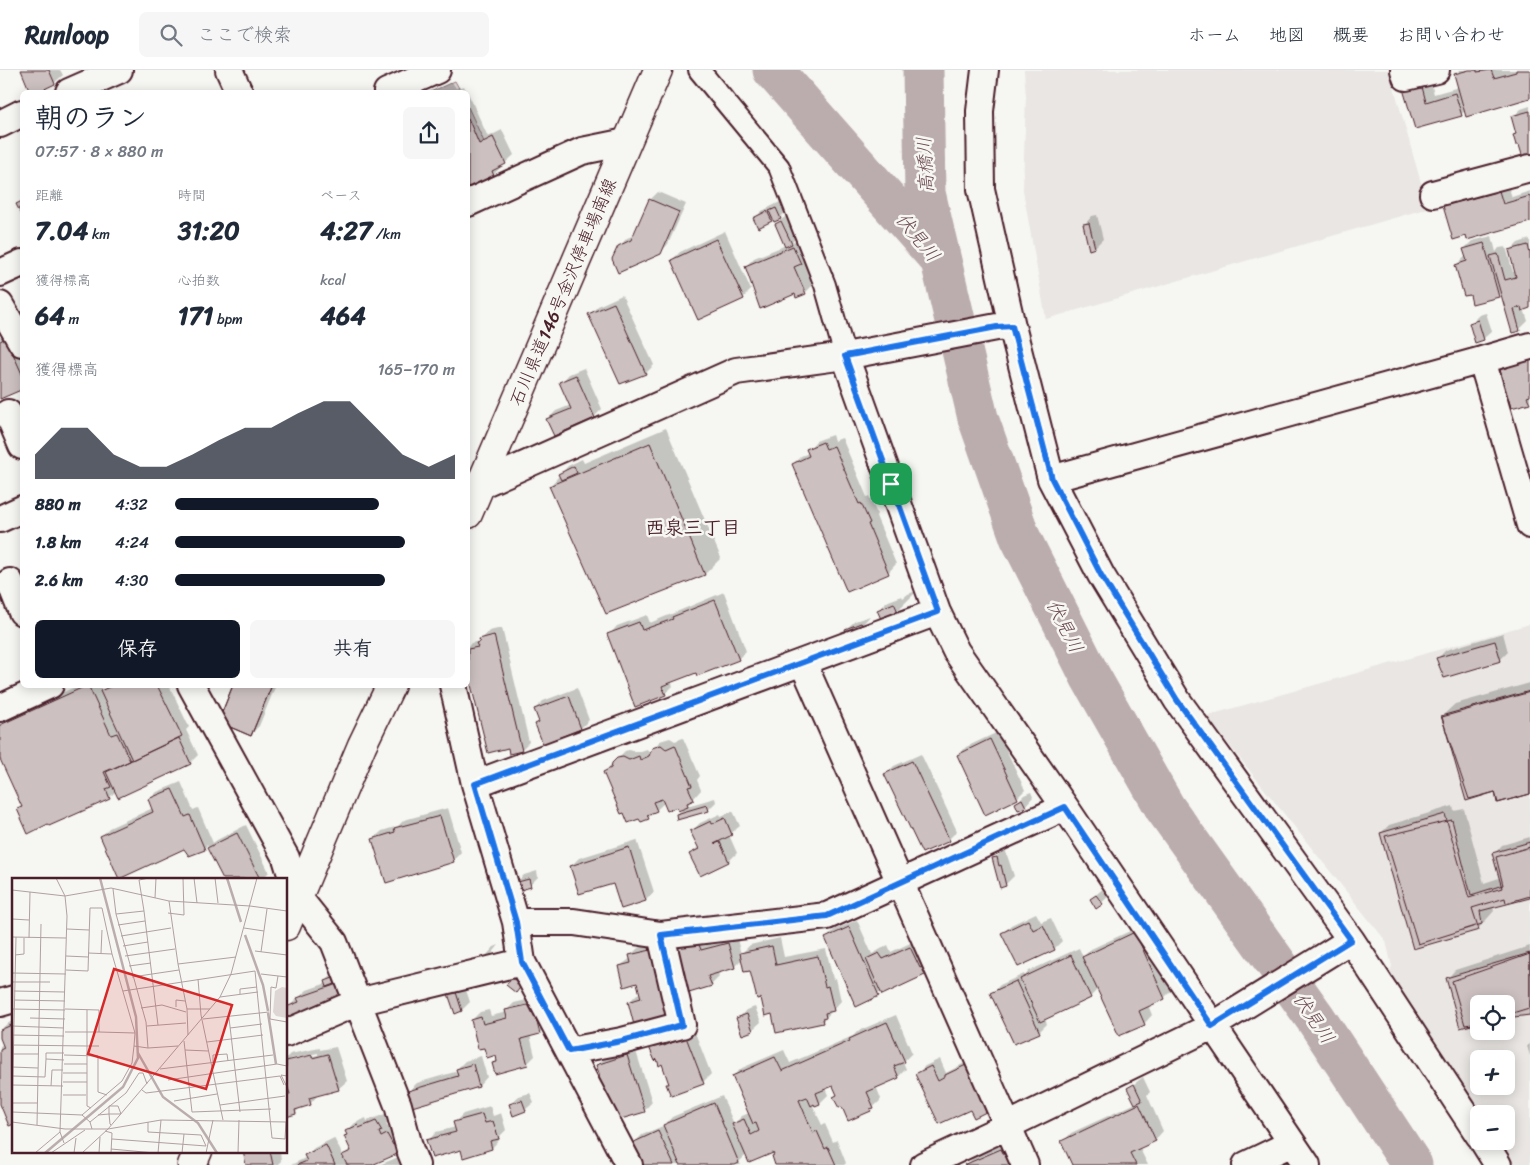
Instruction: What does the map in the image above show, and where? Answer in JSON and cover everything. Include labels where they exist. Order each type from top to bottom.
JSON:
[{"type":"main road","name":"石川県道146号金沢停車場南線","points":[[470,509],[658,70]]},
{"type":"main road","points":[[288,917],[292,900],[390,688]]},
{"type":"main road","points":[[192,1165],[198,1152]]},
{"type":"street","points":[[74,90],[119,70]]},
{"type":"street","points":[[229,70],[238,90]]},
{"type":"street","points":[[392,90],[437,70]]},
{"type":"street","points":[[699,70],[779,167],[825,285],[938,612],[956,651],[1065,807],[1220,1022],[1307,1165]]},
{"type":"street","points":[[985,70],[980,111],[981,189],[1004,327],[1052,479],[1101,575],[1177,700],[1470,1123]]},
{"type":"street","points":[[1404,70],[1406,77],[1436,70]]},
{"type":"street","points":[[0,124],[20,115]]},
{"type":"street","points":[[470,202],[582,151],[626,142]]},
{"type":"street","points":[[1433,194],[1530,168]]},
{"type":"street","points":[[0,273],[20,263]]},
{"type":"street","points":[[0,305],[20,340]]},
{"type":"street","points":[[480,485],[736,371],[849,356],[1004,327]]},
{"type":"street","points":[[1052,479],[1530,346]]},
{"type":"street","points":[[1482,360],[1530,525]]},
{"type":"street","points":[[10,412],[20,440]]},
{"type":"street","points":[[0,519],[20,510]]},
{"type":"street","points":[[10,582],[20,607]]},
{"type":"street","points":[[475,784],[938,612]]},
{"type":"street","points":[[803,663],[1025,1165]]},
{"type":"street","points":[[0,708],[43,688]]},
{"type":"street","points":[[193,688],[286,858],[292,900],[334,942],[398,1105],[416,1165]]},
{"type":"street","points":[[454,688],[475,784],[516,922],[522,962],[629,1165]]},
{"type":"street","points":[[516,922],[574,922],[661,935],[827,916],[1065,807]]},
{"type":"street","points":[[569,1051],[622,1041],[682,1025],[661,935]]},
{"type":"street","points":[[924,1165],[1220,1022],[1345,943]]},
{"type":"street","points":[[288,1032],[358,1002],[522,962]]},
{"type":"street","points":[[0,1003],[12,999]]},
{"type":"street","points":[[1246,1165],[1292,1143]]},
{"type":"street","points":[[1488,1150],[1498,1165]]},
{"type":"shaded area","points":[[1024,70],[1389,70],[1428,208],[1046,319],[1023,190],[1026,96]]},
{"type":"shaded area","points":[[455,81],[460,90],[435,90]]},
{"type":"shaded area","points":[[470,111],[496,168],[470,181]]},
{"type":"shaded area","points":[[1530,624],[1530,1165],[1509,1165],[1499,1150],[1515,1150],[1515,1105],[1473,1105],[1388,979],[1392,966],[1386,941],[1206,716]]},
{"type":"building","points":[[21,70],[49,70],[55,84],[42,90],[29,90]]},
{"type":"building","points":[[1477,70],[1477,72],[1491,70],[1494,78],[1516,72],[1516,70],[1530,70],[1530,98],[1466,117],[1454,74]]},
{"type":"building","points":[[1421,83],[1426,102],[1455,93],[1462,116],[1415,129],[1403,89]]},
{"type":"building","points":[[1530,111],[1530,156],[1523,158],[1519,145],[1516,145],[1513,135],[1516,134],[1511,116]]},
{"type":"building","points":[[470,123],[479,144],[493,137],[506,164],[492,171],[494,176],[470,187]]},
{"type":"building","points":[[1499,191],[1503,204],[1530,196],[1530,222],[1467,240],[1466,236],[1453,240],[1443,206]]},
{"type":"building","points":[[649,199],[679,212],[661,254],[618,273],[612,259],[618,246],[631,240]]},
{"type":"building","points":[[20,202],[20,212],[16,204]]},
{"type":"building","points":[[776,208],[781,219],[774,222],[769,211]]},
{"type":"building","points":[[767,211],[772,221],[758,228],[753,218]]},
{"type":"building","points":[[781,221],[792,244],[785,247],[775,224]]},
{"type":"building","points":[[1089,223],[1095,248],[1089,250],[1083,224]]},
{"type":"building","points":[[716,239],[744,299],[698,320],[671,260]]},
{"type":"building","points":[[1484,243],[1499,297],[1472,304],[1470,295],[1464,296],[1455,265],[1467,261],[1463,249]]},
{"type":"building","points":[[1528,245],[1530,254],[1530,308],[1522,311],[1521,307],[1514,309],[1520,331],[1512,333],[1490,256],[1498,254],[1505,280],[1516,277],[1509,250]]},
{"type":"building","points":[[793,246],[801,264],[794,267],[806,294],[796,298],[795,294],[760,309],[745,266]]},
{"type":"building","points":[[614,303],[646,374],[620,384],[588,314]]},
{"type":"building","points":[[1478,320],[1484,340],[1475,343],[1469,323]]},
{"type":"building","points":[[6,338],[20,370],[20,390],[0,399],[0,341]]},
{"type":"building","points":[[1523,360],[1524,362],[1530,360],[1530,396],[1527,397],[1530,403],[1511,408],[1499,367]]},
{"type":"building","points":[[576,375],[595,418],[554,436],[546,419],[571,409],[559,382]]},
{"type":"building","points":[[823,442],[826,449],[834,446],[859,504],[861,503],[870,523],[868,524],[889,574],[847,592],[792,464],[809,456],[806,449]]},
{"type":"building","points":[[650,443],[705,575],[606,614],[549,486]]},
{"type":"building","points":[[574,466],[577,473],[561,480],[558,474]]},
{"type":"building","points":[[715,600],[739,660],[697,676],[696,673],[662,686],[666,695],[635,707],[607,634],[639,622],[642,630],[673,619],[672,617]]},
{"type":"building","points":[[894,603],[898,612],[881,619],[877,610]]},
{"type":"building","points":[[861,623],[863,626],[846,632],[845,629]]},
{"type":"building","points":[[494,635],[522,751],[509,754],[508,748],[488,753],[470,681],[470,649],[478,647],[476,643],[480,642],[479,639]]},
{"type":"building","points":[[1495,641],[1501,661],[1444,678],[1436,658]]},
{"type":"building","points":[[81,688],[89,688],[111,735],[117,733],[130,761],[104,772],[111,787],[106,789],[110,799],[28,834],[17,809],[22,807],[0,759],[0,725]]},
{"type":"building","points":[[107,688],[158,688],[182,736],[132,760],[100,691]]},
{"type":"building","points":[[232,688],[271,688],[251,736],[223,724],[221,715]]},
{"type":"building","points":[[232,688],[271,688],[251,736],[223,724],[221,715]]},
{"type":"building","points":[[1530,691],[1530,794],[1497,803],[1495,792],[1469,799],[1441,716]]},
{"type":"building","points":[[1530,692],[1530,794],[1498,803],[1495,792],[1466,801],[1442,717]]},
{"type":"building","points":[[569,696],[581,729],[543,744],[535,724],[539,722],[534,709]]},
{"type":"building","points":[[179,738],[191,764],[118,798],[106,772]]},
{"type":"building","points":[[990,739],[1018,799],[985,815],[957,755]]},
{"type":"building","points":[[661,745],[666,749],[675,745],[692,786],[688,787],[694,800],[687,803],[688,807],[678,811],[677,807],[667,811],[662,799],[653,802],[657,811],[647,815],[649,819],[641,822],[639,819],[628,823],[624,813],[621,814],[603,772],[611,768],[612,763],[617,758],[623,757],[629,760],[639,756],[640,760],[649,756],[652,748]]},
{"type":"building","points":[[912,761],[950,841],[922,853],[884,774]]},
{"type":"building","points":[[172,789],[185,817],[190,815],[205,850],[189,856],[184,849],[119,878],[100,836],[153,812],[148,799]]},
{"type":"building","points":[[1022,799],[1026,807],[1018,810],[1015,803]]},
{"type":"building","points":[[707,805],[709,811],[677,820],[676,814]]},
{"type":"building","points":[[1445,814],[1469,898],[1502,888],[1492,853],[1530,842],[1530,896],[1506,903],[1505,898],[1472,908],[1479,930],[1413,949],[1380,833]]},
{"type":"building","points":[[440,816],[454,862],[386,883],[372,839],[395,832],[394,828]]},
{"type":"building","points":[[725,818],[732,835],[714,844],[720,842],[729,862],[700,876],[689,854],[699,849],[690,831],[711,821],[712,824]]},
{"type":"building","points":[[1452,820],[1471,895],[1503,885],[1496,857],[1530,847],[1530,898],[1480,911],[1482,924],[1418,944],[1385,836]]},
{"type":"building","points":[[237,833],[260,878],[222,878],[207,848]]},
{"type":"building","points":[[629,847],[646,901],[621,909],[613,884],[579,894],[570,866]]},
{"type":"building","points":[[997,857],[1006,886],[1000,888],[992,858]]},
{"type":"building","points":[[529,879],[531,887],[517,891],[514,883]]},
{"type":"building","points":[[1096,895],[1103,904],[1096,909],[1090,899]]},
{"type":"building","points":[[1028,920],[1033,930],[1043,925],[1055,950],[1018,967],[1001,933]]},
{"type":"building","points":[[849,927],[879,996],[856,1007],[825,938]]},
{"type":"building","points":[[1135,932],[1165,999],[1139,1011],[1145,1025],[1119,1036],[1082,957]]},
{"type":"building","points":[[698,942],[701,950],[728,943],[735,968],[708,976],[712,986],[689,993],[676,948]]},
{"type":"building","points":[[772,946],[776,965],[818,956],[825,987],[828,986],[834,1011],[825,1013],[826,1018],[822,1019],[823,1023],[776,1033],[772,1014],[765,1016],[761,998],[757,999],[750,971],[744,972],[740,953]]},
{"type":"building","points":[[910,947],[920,968],[924,966],[927,974],[882,995],[866,959],[879,953],[883,959]]},
{"type":"building","points":[[651,950],[670,1016],[634,1025],[628,1002],[641,998],[637,983],[624,987],[619,966],[631,963],[629,955]]},
{"type":"building","points":[[1530,953],[1530,1011],[1529,1008],[1515,1012],[1515,995],[1470,995],[1470,1025],[1460,1028],[1446,978]]},
{"type":"building","points":[[1530,954],[1530,1015],[1515,1017],[1515,995],[1470,995],[1470,1024],[1465,1025],[1452,981]]},
{"type":"building","points":[[1071,955],[1091,998],[1040,1022],[1020,979]]},
{"type":"building","points":[[333,978],[335,984],[327,987],[325,981]]},
{"type":"building","points":[[512,978],[522,985],[516,993],[506,985]]},
{"type":"building","points":[[1016,981],[1040,1033],[1014,1044],[990,993]]},
{"type":"building","points":[[343,982],[350,1003],[288,1025],[288,1006],[299,1002],[297,998]]},
{"type":"building","points":[[454,986],[462,1011],[455,1014],[446,988]]},
{"type":"building","points":[[532,1004],[540,1034],[521,1039],[528,1065],[495,1074],[492,1063],[497,1062],[496,1055],[487,1058],[484,1048],[478,1049],[471,1020],[481,1017],[483,1024],[507,1018],[505,1010]]},
{"type":"building","points":[[747,1014],[753,1031],[742,1035],[736,1018]]},
{"type":"building","points":[[887,1022],[905,1062],[894,1066],[899,1078],[867,1092],[874,1108],[870,1109],[871,1111],[848,1121],[842,1107],[839,1108],[833,1097],[837,1095],[833,1086],[816,1093],[820,1104],[811,1106],[807,1097],[799,1100],[813,1133],[817,1131],[825,1149],[828,1147],[836,1165],[775,1165],[773,1153],[749,1163],[732,1124],[744,1119],[751,1135],[759,1131],[756,1123],[753,1124],[732,1076],[775,1057],[782,1071],[850,1041],[849,1039]]},
{"type":"building","points":[[12,1025],[12,1125],[9,1126],[0,1104],[0,1050],[4,1048],[0,1038],[0,1030]]},
{"type":"building","points":[[686,1037],[704,1084],[671,1096],[666,1084],[669,1084],[662,1064],[659,1066],[657,1059],[655,1061],[649,1047],[663,1043],[664,1046]]},
{"type":"building","points":[[328,1054],[339,1090],[309,1098],[311,1105],[295,1110],[296,1114],[288,1116],[288,1094],[290,1094],[288,1088],[288,1061],[312,1055],[312,1058]]},
{"type":"building","points":[[627,1055],[645,1112],[614,1121],[596,1078],[600,1076],[596,1065]]},
{"type":"building","points":[[473,1064],[479,1087],[412,1107],[408,1091],[458,1076],[456,1069]]},
{"type":"building","points":[[966,1065],[988,1111],[974,1118],[970,1110],[939,1124],[915,1074],[931,1066],[938,1081],[945,1077],[945,1075]]},
{"type":"building","points":[[1134,1084],[1142,1101],[1135,1104],[1127,1088]]},
{"type":"building","points":[[522,1100],[526,1111],[513,1116],[509,1104]]},
{"type":"building","points":[[714,1103],[739,1163],[735,1165],[680,1165],[663,1125]]},
{"type":"building","points":[[1139,1104],[1156,1141],[1130,1153],[1136,1165],[1072,1165],[1061,1141]]},
{"type":"building","points":[[482,1114],[485,1123],[493,1121],[499,1139],[490,1141],[492,1149],[463,1158],[461,1150],[432,1158],[426,1140],[456,1132],[453,1122]]},
{"type":"building","points":[[376,1121],[382,1131],[379,1132],[381,1137],[387,1134],[393,1145],[398,1143],[402,1152],[372,1165],[347,1165],[342,1155],[351,1151],[344,1136],[347,1135],[345,1131],[358,1125],[359,1128]]},
{"type":"building","points":[[658,1131],[674,1165],[642,1165],[632,1143]]},
{"type":"building","points":[[326,1145],[335,1165],[297,1165],[307,1161],[304,1155]]},
{"type":"building","points":[[1001,1149],[1003,1153],[1007,1152],[1013,1165],[964,1165]]},
{"type":"building","points":[[243,1152],[270,1152],[273,1165],[246,1165]]},
{"type":"waterway","name":"伏見川","points":[[773,70],[937,256]]},
{"type":"waterway","name":"伏見川","points":[[923,70],[925,193],[978,418],[1020,537],[1090,676],[1165,808],[1316,1019],[1412,1165]]},
{"type":"district","name":"西泉三丁目","points":[[693,527]]},
{"type":"route","points":[[1012,326],[1052,479],[1101,575],[1177,700],[1351,940],[1212,1026],[1065,807],[827,916],[661,935],[682,1025],[622,1041],[569,1051],[522,962],[516,922],[475,784],[938,612],[891,484],[845,356],[997,327],[1012,326]]},
{"type":"water label","name":"高橋川","points":[[925,165]]}]
